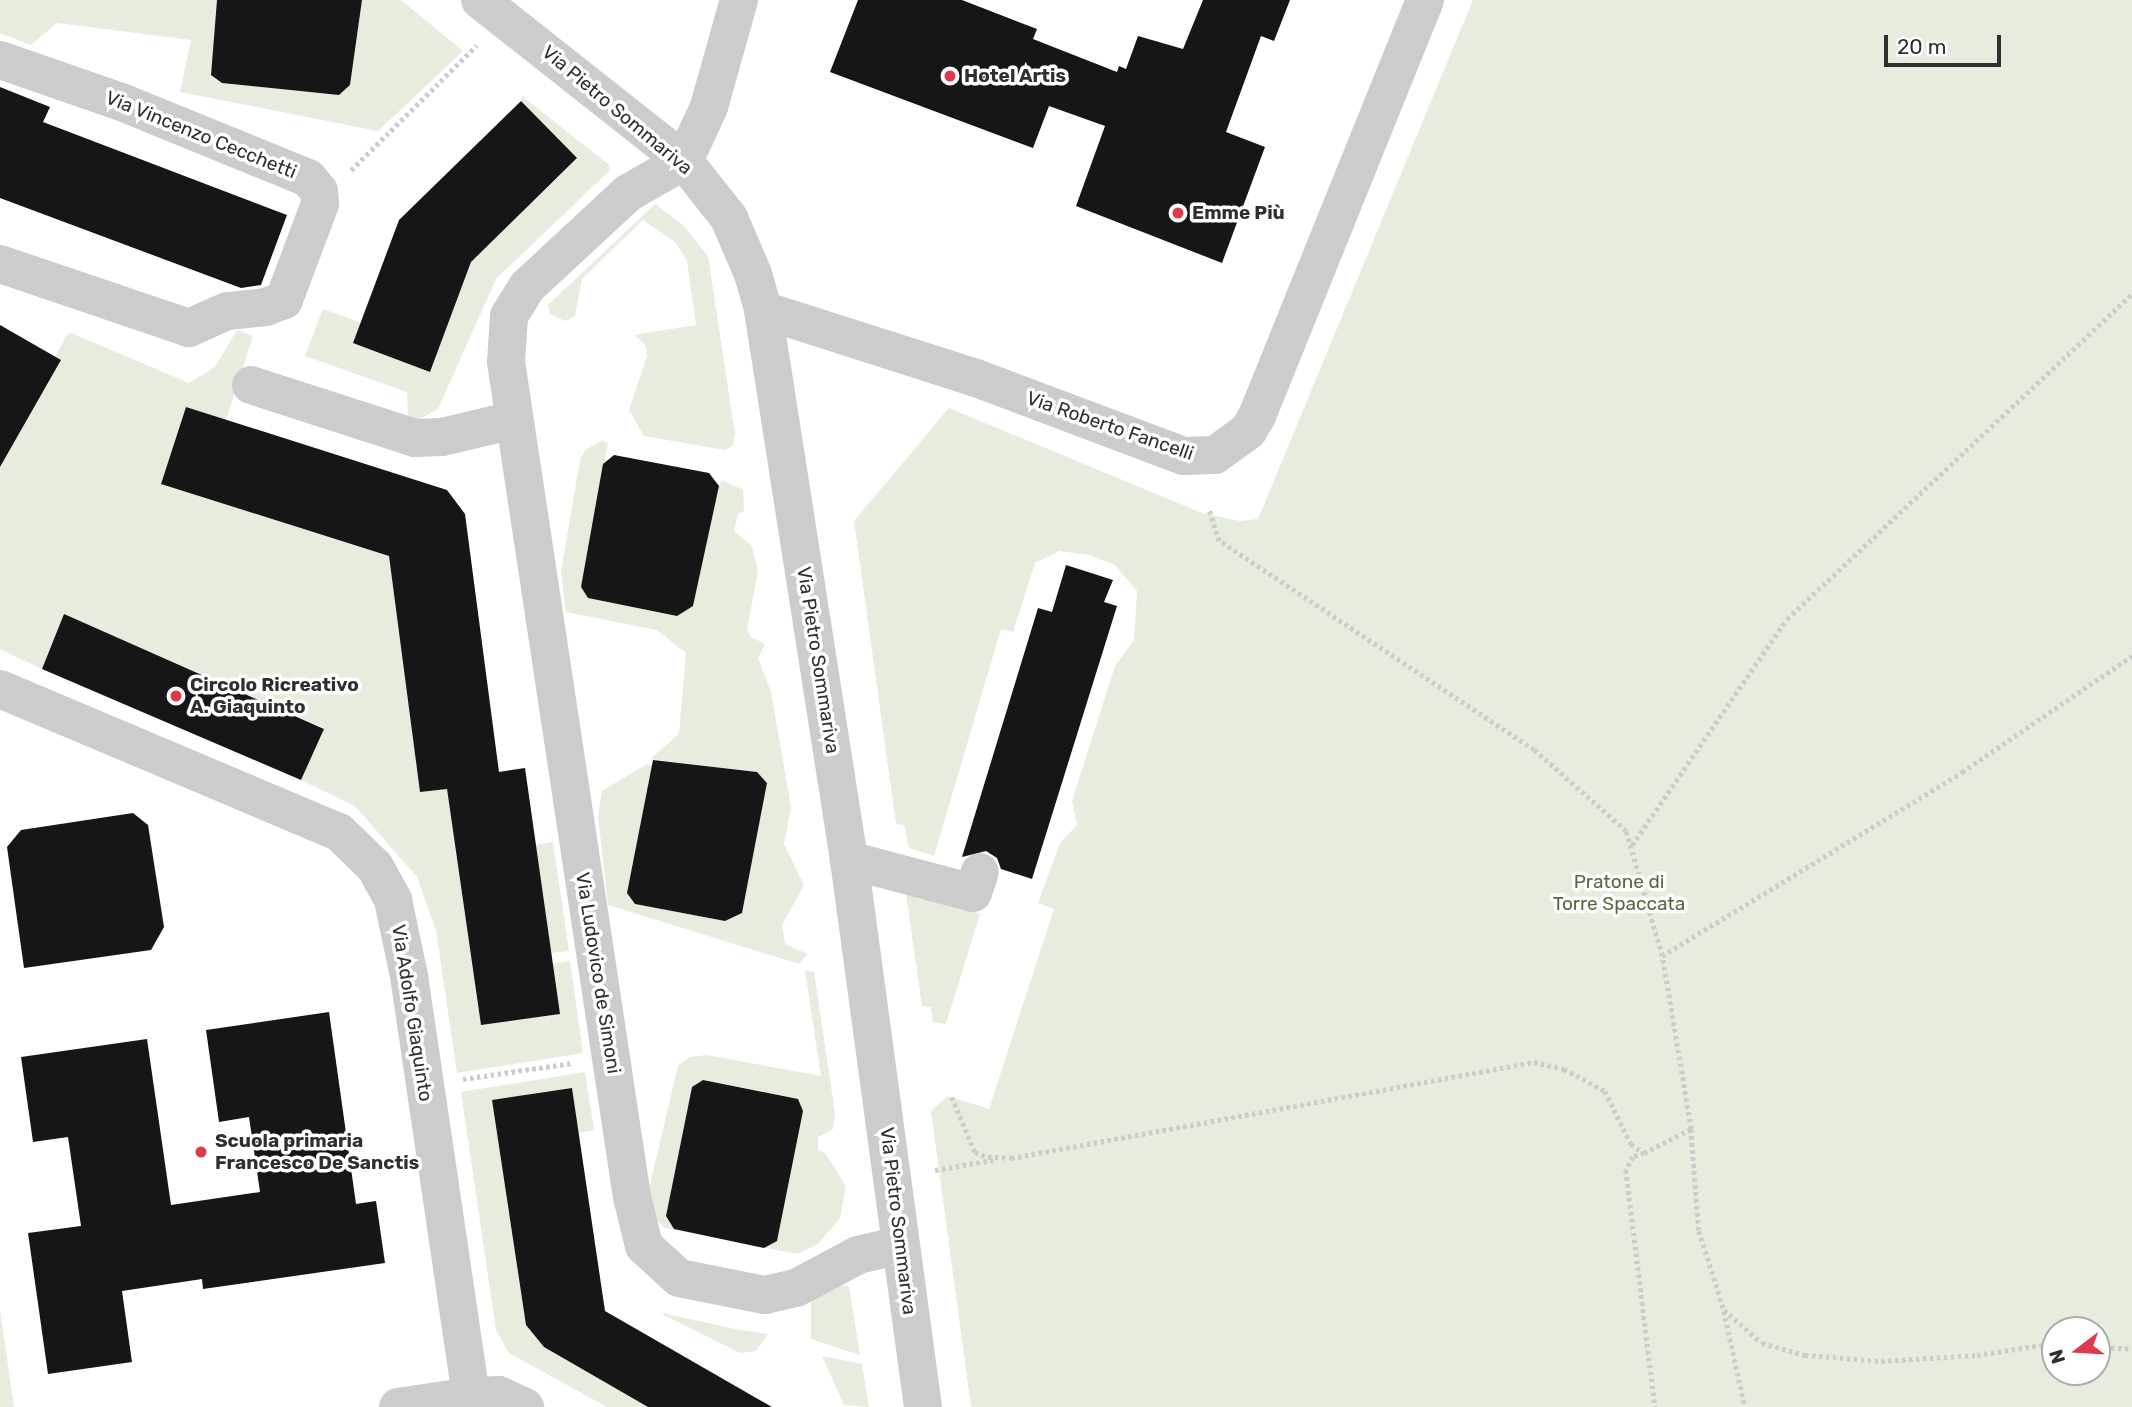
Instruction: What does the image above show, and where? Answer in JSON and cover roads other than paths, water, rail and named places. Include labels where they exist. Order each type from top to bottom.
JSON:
[{"type":"street","points":[[684,161],[709,107],[739,0]]},
{"type":"street","name":"Via Roberto Fancelli","points":[[763,310],[976,378],[1184,456],[1215,455],[1248,431],[1262,406],[1425,0]]},
{"type":"street","name":"Via Pietro Sommariva","points":[[492,10],[684,161],[729,218],[742,243],[763,310],[849,860],[923,1407]]},
{"type":"street","name":"Via Vincenzo Cecchetti","points":[[0,60],[124,103],[308,178],[319,191],[320,204],[284,300],[266,307],[227,311],[189,328],[0,264]]},
{"type":"street","name":"Via Ludovico de Simoni","points":[[684,161],[613,205],[557,256],[517,300],[505,339],[514,421],[638,1232],[649,1253],[667,1270],[694,1284],[776,1294],[858,1255],[900,1245]]},
{"type":"street","points":[[251,385],[415,438],[514,421]]},
{"type":"street","name":"Via Adolfo Giaquinto","points":[[0,688],[310,818],[354,843],[376,867],[393,900],[410,976],[471,1396]]},
{"type":"street","points":[[849,860],[973,893],[980,872]]},
{"type":"street","points":[[398,1407],[471,1396],[499,1395],[525,1407]]},
{"type":"place","name":"Hotel Artis","points":[[950,76]]},
{"type":"place","name":"Emme Più","points":[[1178,213]]},
{"type":"place","name":"Circolo Ricreativo A. Giaquinto","points":[[176,696]]},
{"type":"place","name":"Scuola primaria Francesco De Sanctis","points":[[201,1152]]},
{"type":"park label","name":"Pratone di Torre Spaccata","points":[[1619,893]]}]
